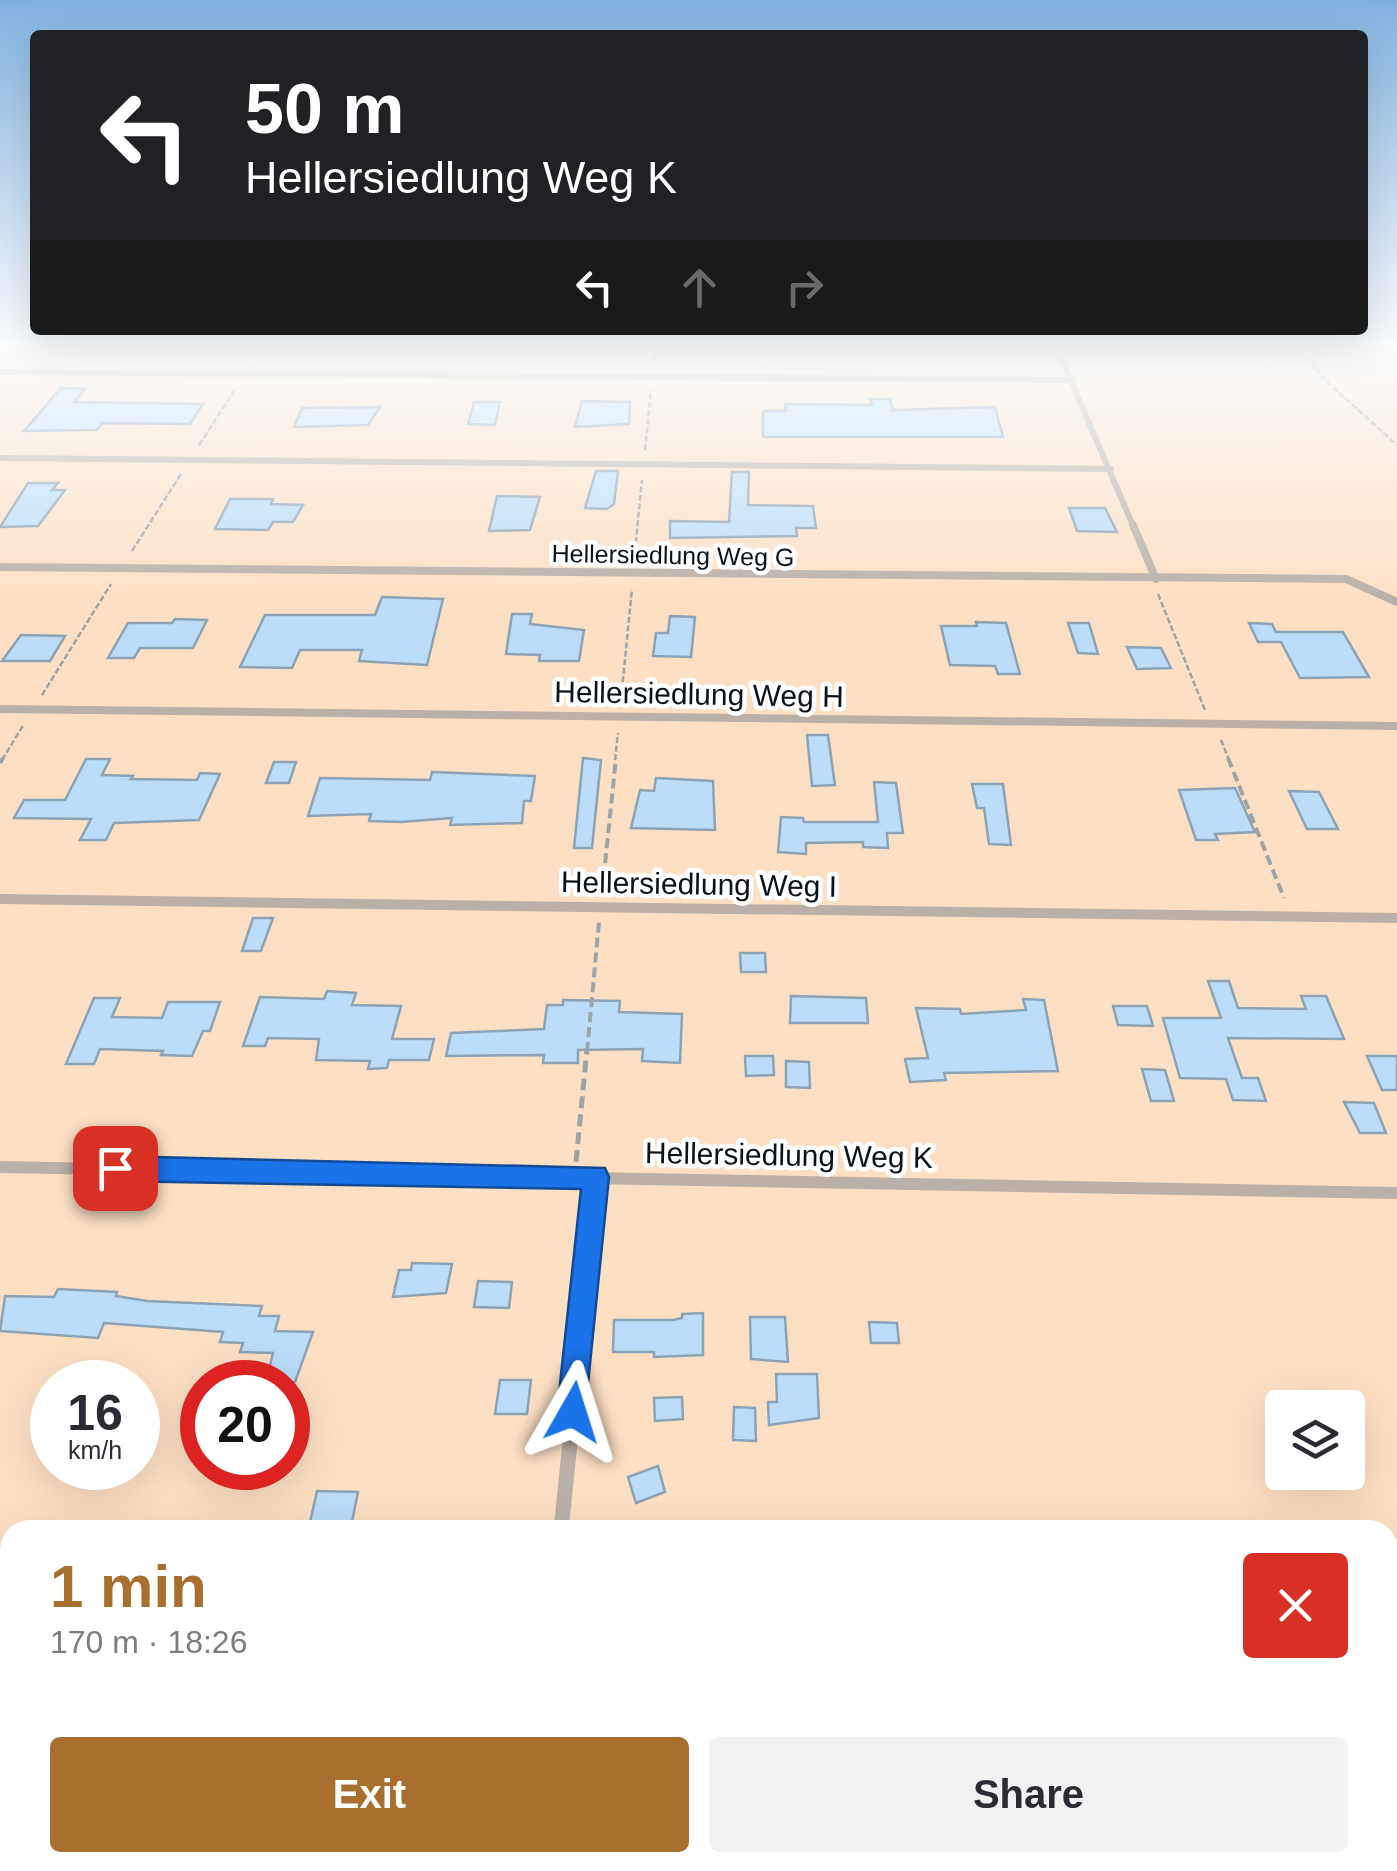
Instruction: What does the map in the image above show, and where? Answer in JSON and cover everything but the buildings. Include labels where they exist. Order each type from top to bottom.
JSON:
[{"type":"lane","points":[[1093,428],[1154,578]]},
{"type":"lane","points":[[0,458],[1110,468]]},
{"type":"lane","name":"Hellersiedlung Weg G","points":[[0,567],[1346,579],[1397,602]]},
{"type":"lane","name":"Hellersiedlung Weg H","points":[[0,708],[1397,726]]},
{"type":"lane","name":"Hellersiedlung Weg I","points":[[0,899],[1397,918]]},
{"type":"lane","name":"Hellersiedlung Weg K","points":[[0,1167],[1397,1193]]},
{"type":"lane","points":[[562,1520],[596,1177]]},
{"type":"path","points":[[574,1176],[647,428]]},
{"type":"path","points":[[1154,578],[1292,916]]},
{"type":"shaded area","points":[[0,428],[1397,428],[1397,1520],[0,1520]]},
{"type":"route","points":[[115,1168],[596,1177],[573,1412]]}]
